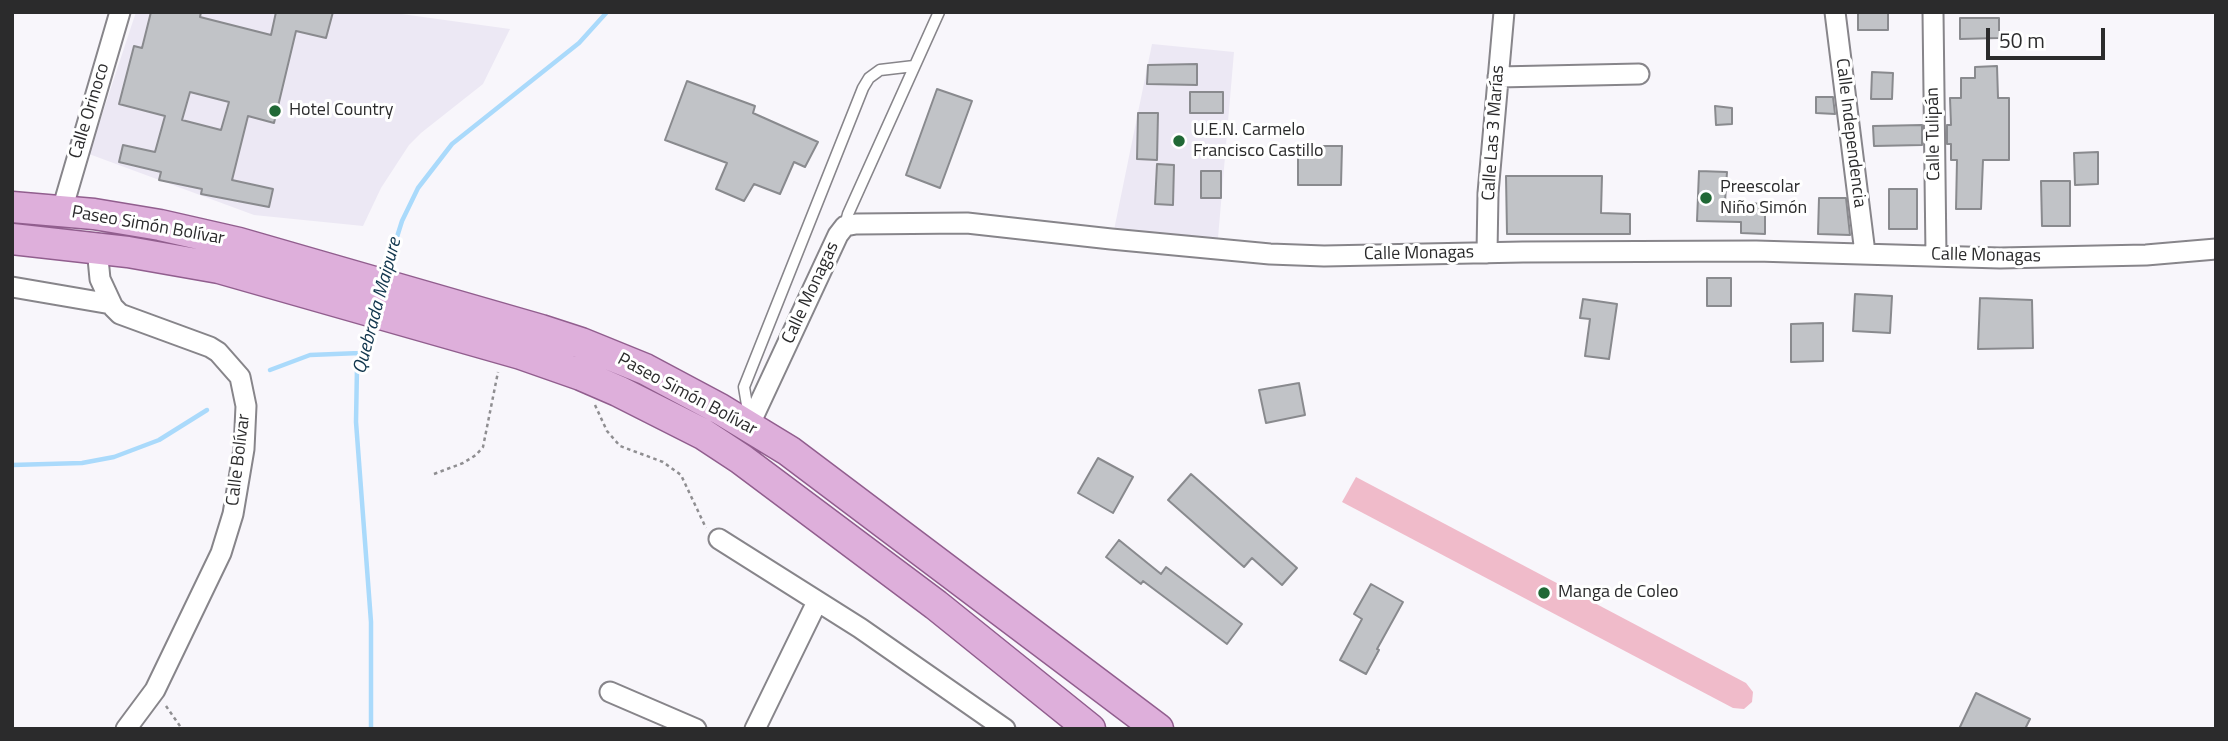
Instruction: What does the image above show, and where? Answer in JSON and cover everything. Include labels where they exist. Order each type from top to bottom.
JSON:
[{"type":"main road","name":"Paseo Simón Bolívar","points":[[12,207],[62,210],[146,222],[201,234],[415,293],[541,330],[614,356],[753,419],[823,476],[1158,729]]},
{"type":"main road","points":[[60,244],[62,210]]},
{"type":"main road","name":"Paseo Simón Bolívar","points":[[12,239],[97,248],[219,268],[502,348],[581,375],[656,409],[741,459],[936,605],[1090,729]]},
{"type":"street","name":"Calle Orinoco","points":[[62,210],[120,12]]},
{"type":"street","name":"Calle Las 3 Marías","points":[[1487,253],[1488,193],[1504,12]]},
{"type":"street","name":"Calle Independencia","points":[[1835,12],[1865,253]]},
{"type":"street","name":"Calle Tulipán","points":[[1933,12],[1936,256]]},
{"type":"street","points":[[1498,77],[1639,74]]},
{"type":"street","name":"Calle Monagas","points":[[753,419],[838,235],[845,226],[856,223],[967,223],[1270,254],[1324,256],[1671,251],[1865,253],[2000,258],[2133,255],[2216,249]]},
{"type":"street","points":[[97,248],[100,279],[111,304]]},
{"type":"street","points":[[12,287],[111,304]]},
{"type":"street","name":"Calle Bolívar","points":[[111,304],[120,314],[210,346],[218,352],[240,377],[246,406],[244,449],[228,535],[212,574],[155,690],[125,729]]},
{"type":"street","points":[[719,539],[1004,729]]},
{"type":"street","points":[[755,729],[817,602]]},
{"type":"street","points":[[610,692],[696,729]]},
{"type":"lane","points":[[845,226],[939,12]]},
{"type":"lane","points":[[753,419],[744,387],[863,88],[869,78],[880,70],[914,66]]},
{"type":"path","points":[[434,474],[463,463],[483,447],[502,348]]},
{"type":"path","points":[[581,375],[612,440],[632,452],[663,462],[681,475],[705,527],[719,539]]},
{"type":"path","points":[[155,690],[182,729]]},
{"type":"shaded area","name":"Hotel Country","points":[[136,12],[387,12],[510,29],[483,84],[409,145],[381,188],[363,226],[254,215],[89,154]]},
{"type":"shaded area","name":"U.E.N. Carmelo Francisco Castillo","points":[[1152,44],[1234,52],[1218,238],[1114,230]]},
{"type":"shaded area","name":"Manga de Coleo","points":[[1356,477],[1746,683],[1753,692],[1752,702],[1744,709],[1733,708],[1342,502]]},
{"type":"building","points":[[151,12],[201,12],[200,17],[271,35],[276,12],[333,12],[326,38],[296,31],[274,123],[248,116],[232,180],[273,189],[269,207],[201,194],[202,189],[159,180],[161,172],[119,162],[123,145],[155,152],[165,116],[119,104],[134,46],[142,48]],"holes":[[[190,92],[229,102],[221,130],[182,120]]]},
{"type":"building","points":[[1858,12],[1888,12],[1888,30],[1858,30]]},
{"type":"building","points":[[1960,18],[1999,18],[1999,38],[1960,39]]},
{"type":"building","points":[[1197,64],[1197,85],[1147,84],[1148,65]]},
{"type":"building","points":[[1997,66],[1998,98],[2009,98],[2009,160],[1983,160],[1981,209],[1956,209],[1957,160],[1951,160],[1951,144],[1947,144],[1947,125],[1951,125],[1950,98],[1961,98],[1961,78],[1975,78],[1975,67]]},
{"type":"building","points":[[1872,72],[1893,73],[1892,99],[1871,99]]},
{"type":"building","points":[[687,81],[755,106],[753,113],[818,142],[805,167],[794,162],[780,194],[754,184],[744,201],[716,189],[727,163],[665,140]]},
{"type":"building","points":[[937,89],[972,101],[940,188],[906,175]]},
{"type":"building","points":[[1190,92],[1223,92],[1223,113],[1190,113]]},
{"type":"building","points":[[1816,97],[1833,97],[1835,114],[1816,113]]},
{"type":"building","points":[[1715,106],[1732,108],[1732,124],[1716,125]]},
{"type":"building","points":[[1138,113],[1158,113],[1157,160],[1137,159]]},
{"type":"building","points":[[1922,125],[1922,145],[1874,146],[1873,126]]},
{"type":"building","points":[[1298,146],[1342,146],[1341,185],[1298,185]]},
{"type":"building","points":[[2098,152],[2098,184],[2075,185],[2074,153]]},
{"type":"building","points":[[1157,164],[1174,165],[1173,205],[1155,204]]},
{"type":"building","points":[[1201,171],[1221,171],[1221,198],[1201,198]]},
{"type":"building","points":[[1699,171],[1727,172],[1725,202],[1765,204],[1765,234],[1741,233],[1741,222],[1697,221]]},
{"type":"building","points":[[1506,176],[1602,176],[1601,213],[1630,214],[1630,234],[1507,234]]},
{"type":"building","points":[[2041,181],[2070,181],[2070,226],[2042,226]]},
{"type":"building","points":[[1889,189],[1917,189],[1917,229],[1889,229]]},
{"type":"building","points":[[1819,198],[1846,198],[1850,235],[1818,234]]},
{"type":"building","points":[[1707,278],[1731,278],[1731,306],[1707,306]]},
{"type":"building","points":[[1855,294],[1892,296],[1890,333],[1853,331]]},
{"type":"building","points":[[1980,298],[2032,300],[2033,348],[1978,349]]},
{"type":"building","points":[[1583,299],[1617,304],[1609,359],[1585,356],[1590,319],[1580,318]]},
{"type":"building","points":[[1823,323],[1823,361],[1791,362],[1791,324]]},
{"type":"building","points":[[1299,383],[1305,415],[1266,423],[1259,390]]},
{"type":"building","points":[[1098,458],[1133,477],[1113,513],[1078,493]]},
{"type":"building","points":[[1191,474],[1297,568],[1282,585],[1252,558],[1244,567],[1168,500]]},
{"type":"building","points":[[1119,540],[1161,574],[1166,567],[1242,624],[1227,644],[1143,581],[1141,584],[1106,557]]},
{"type":"building","points":[[1371,584],[1403,602],[1366,674],[1340,660],[1362,619],[1354,614]]},
{"type":"building","points":[[1976,693],[2030,719],[2025,729],[1959,729]]},
{"type":"waterway","name":"Quebrada Maipure","points":[[385,275],[402,221],[418,188],[452,144],[579,43],[607,12]]},
{"type":"waterway","name":"Quebrada Maipure","points":[[369,323],[357,367],[356,422],[371,622],[371,729]]},
{"type":"waterway","points":[[270,370],[310,355],[360,353]]},
{"type":"waterway","points":[[12,465],[82,463],[114,457],[159,440],[207,410]]},
{"type":"place","name":"Hotel Country","points":[[275,111]]},
{"type":"place","name":"U.E.N. Carmelo Francisco Castillo","points":[[1179,141]]},
{"type":"place","name":"Preescolar Niño Simón","points":[[1706,198]]},
{"type":"place","name":"Manga de Coleo","points":[[1544,593]]}]
